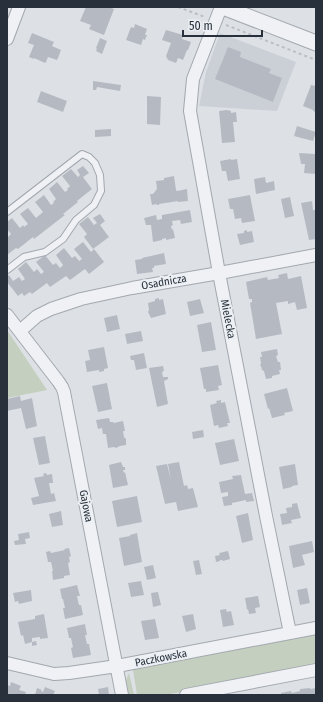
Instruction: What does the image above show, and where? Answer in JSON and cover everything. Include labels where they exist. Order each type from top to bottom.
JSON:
[{"type":"street","points":[[7,39],[19,7]]},
{"type":"street","points":[[222,7],[316,43]]},
{"type":"street","name":"Mielecka","points":[[222,7],[193,79],[190,111],[290,633]]},
{"type":"street","name":"Osadnicza","points":[[20,331],[37,316],[50,309],[81,298],[316,255]]},
{"type":"street","name":"Gajowa","points":[[7,315],[58,381],[64,392],[122,695]]},
{"type":"street","name":"Paczkowska","points":[[7,663],[54,674],[69,673],[117,666],[316,628]]},
{"type":"street","points":[[186,695],[316,670]]},
{"type":"lane","points":[[7,212],[82,154],[90,157],[95,163],[100,175],[101,191],[94,205],[76,220],[63,239],[45,252],[24,257],[7,270]]},
{"type":"path","points":[[178,7],[205,17]]},
{"type":"path","points":[[223,24],[316,60]]},
{"type":"shaded area","points":[[220,33],[296,62],[277,111],[199,106],[206,72]]},
{"type":"green space","points":[[7,330],[47,390],[7,398]]},
{"type":"green space","points":[[316,633],[316,666],[165,695],[137,695],[133,670],[135,668]]},
{"type":"green space","points":[[129,673],[134,695],[129,695],[126,680]]},
{"type":"building","points":[[86,7],[109,7],[114,9],[104,35],[89,29],[91,25],[80,21]]},
{"type":"building","points":[[135,24],[147,29],[145,35],[147,35],[145,40],[143,39],[141,45],[126,40],[131,27],[134,28]]},
{"type":"building","points":[[166,30],[183,35],[182,39],[191,42],[183,60],[178,58],[176,63],[168,60],[166,56],[171,43],[162,40]]},
{"type":"building","points":[[32,33],[54,42],[52,46],[61,50],[57,60],[48,57],[45,63],[29,57],[34,45],[28,43]]},
{"type":"building","points":[[100,38],[107,41],[102,54],[96,51]]},
{"type":"building","points":[[228,47],[241,52],[240,57],[271,69],[269,73],[282,78],[273,102],[215,79]]},
{"type":"building","points":[[93,81],[121,85],[120,91],[97,87],[96,90],[93,90]]},
{"type":"building","points":[[311,85],[316,86],[316,112],[303,106]]},
{"type":"building","points":[[41,91],[67,101],[63,112],[37,102]]},
{"type":"building","points":[[147,96],[161,97],[160,125],[147,124]]},
{"type":"building","points":[[219,111],[231,111],[231,113],[236,112],[237,122],[233,122],[235,142],[222,143]]},
{"type":"building","points":[[297,126],[316,132],[313,141],[294,136]]},
{"type":"building","points":[[111,129],[111,136],[95,137],[95,130]]},
{"type":"building","points":[[299,153],[316,154],[316,174],[304,173],[305,164],[301,164]]},
{"type":"building","points":[[237,159],[240,179],[228,181],[226,171],[222,171],[220,161]]},
{"type":"building","points":[[83,166],[89,173],[83,177],[92,189],[63,214],[65,215],[34,239],[33,237],[18,249],[16,248],[7,255],[7,235],[8,237],[11,234],[7,229],[7,222],[12,218],[20,228],[23,225],[24,227],[28,224],[20,214],[28,208],[36,218],[43,212],[35,202],[44,195],[51,205],[54,203],[53,202],[56,199],[49,189],[57,182],[65,192],[68,190],[67,189],[70,186],[62,176],[71,169],[78,177],[80,175],[77,170]]},
{"type":"building","points":[[174,176],[176,190],[187,189],[188,201],[152,205],[150,194],[153,194],[157,189],[156,181]]},
{"type":"building","points":[[265,177],[266,183],[274,181],[275,190],[256,194],[254,179]]},
{"type":"building","points":[[250,195],[255,221],[242,223],[241,218],[235,219],[233,209],[230,209],[228,199]]},
{"type":"building","points":[[290,197],[294,216],[285,218],[281,199]]},
{"type":"building","points":[[312,201],[313,210],[316,210],[316,239],[309,240],[301,203]]},
{"type":"building","points":[[190,210],[192,222],[181,224],[180,220],[172,221],[173,225],[171,226],[175,238],[166,240],[166,238],[153,242],[151,225],[146,225],[144,218],[156,215],[157,220],[162,219],[162,215]]},
{"type":"building","points":[[100,214],[105,221],[100,225],[109,237],[93,249],[84,237],[87,234],[79,224],[88,217],[94,225],[97,223],[93,218]]},
{"type":"building","points":[[247,230],[247,232],[252,231],[254,242],[240,245],[237,234],[244,233],[244,231]]},
{"type":"building","points":[[83,242],[91,252],[94,249],[104,262],[89,274],[85,269],[70,280],[66,276],[50,287],[47,283],[32,294],[30,292],[24,296],[22,293],[18,296],[7,282],[7,277],[9,275],[13,281],[19,277],[22,281],[25,279],[18,269],[26,262],[34,272],[37,269],[41,274],[44,272],[36,262],[45,255],[53,265],[56,263],[60,268],[63,265],[56,255],[64,248],[72,258],[75,256],[79,261],[82,259],[74,249]]},
{"type":"building","points":[[164,253],[166,264],[154,266],[154,268],[152,268],[153,272],[137,274],[135,260]]},
{"type":"building","points":[[287,273],[288,279],[301,276],[307,308],[297,310],[295,302],[288,304],[288,301],[276,303],[282,334],[256,339],[250,303],[252,302],[252,299],[249,299],[246,282],[267,277],[268,280],[279,278],[278,275]]},
{"type":"building","points":[[159,298],[159,300],[163,299],[166,314],[151,318],[148,312],[148,303]]},
{"type":"building","points":[[200,299],[204,313],[190,316],[187,302]]},
{"type":"building","points":[[117,315],[120,329],[107,332],[104,318]]},
{"type":"building","points":[[211,322],[216,350],[202,352],[197,325]]},
{"type":"building","points":[[141,331],[143,341],[127,344],[125,334]]},
{"type":"building","points":[[104,347],[108,368],[99,372],[99,370],[87,372],[85,361],[90,360],[88,350]]},
{"type":"building","points":[[277,349],[278,355],[276,356],[278,362],[280,362],[280,374],[266,379],[264,371],[260,366],[260,357],[262,357],[261,352]]},
{"type":"building","points":[[144,353],[147,368],[136,370],[134,360],[131,360],[130,356]]},
{"type":"building","points":[[218,365],[222,385],[218,386],[219,390],[206,392],[206,389],[204,389],[200,368]]},
{"type":"building","points":[[163,366],[163,377],[168,377],[168,379],[164,381],[168,404],[157,407],[149,368]]},
{"type":"building","points":[[107,383],[112,409],[98,412],[92,386]]},
{"type":"building","points":[[287,388],[293,411],[284,413],[285,415],[272,418],[264,394]]},
{"type":"building","points":[[20,396],[21,401],[32,398],[37,426],[26,429],[21,408],[7,411],[7,399]]},
{"type":"building","points":[[221,400],[221,403],[225,402],[230,423],[227,423],[228,426],[219,428],[218,425],[214,426],[210,405]]},
{"type":"building","points":[[109,418],[110,422],[114,423],[123,421],[125,431],[123,431],[126,439],[126,445],[116,448],[108,448],[106,434],[103,434],[102,428],[98,429],[96,420]]},
{"type":"building","points":[[203,430],[204,437],[193,439],[192,432]]},
{"type":"building","points":[[45,436],[50,463],[39,465],[33,438]]},
{"type":"building","points":[[234,439],[239,461],[220,465],[215,443]]},
{"type":"building","points":[[121,462],[123,467],[125,467],[125,470],[123,470],[124,473],[125,472],[128,485],[113,488],[109,465]]},
{"type":"building","points":[[179,462],[184,486],[187,485],[188,489],[193,488],[198,507],[178,511],[176,502],[165,504],[156,466],[167,464],[171,480],[168,464]]},
{"type":"building","points":[[295,464],[298,485],[283,489],[279,467]]},
{"type":"building","points":[[46,473],[47,475],[52,474],[53,483],[49,483],[51,494],[54,493],[56,501],[33,505],[31,498],[39,496],[34,478],[44,476],[43,474]]},
{"type":"building","points":[[241,475],[245,494],[252,493],[254,501],[246,502],[246,500],[224,506],[222,497],[228,496],[228,492],[221,493],[219,482],[233,479],[232,476]]},
{"type":"building","points":[[137,496],[142,522],[117,527],[112,501]]},
{"type":"building","points":[[297,503],[301,518],[291,520],[292,523],[282,525],[280,514],[287,513],[286,508],[292,507],[292,504]]},
{"type":"building","points":[[61,511],[63,525],[52,527],[49,514]]},
{"type":"building","points":[[248,513],[253,540],[242,543],[236,516]]},
{"type":"building","points":[[29,532],[30,538],[25,539],[26,544],[15,545],[14,541],[19,540],[18,534]]},
{"type":"building","points":[[137,533],[142,562],[124,566],[119,538]]},
{"type":"building","points":[[312,541],[314,552],[302,555],[305,565],[293,568],[289,546]]},
{"type":"building","points":[[69,548],[71,556],[69,557],[70,562],[68,563],[70,575],[53,580],[51,562],[48,562],[46,552],[50,551],[51,553]]},
{"type":"building","points":[[228,551],[230,559],[216,562],[215,556],[220,555],[219,553]]},
{"type":"building","points":[[199,560],[202,574],[196,575],[193,561]]},
{"type":"building","points":[[153,565],[156,578],[147,580],[144,567]]},
{"type":"building","points":[[141,581],[144,595],[131,597],[128,583]]},
{"type":"building","points":[[77,585],[80,596],[77,596],[78,601],[79,605],[81,605],[83,615],[65,619],[63,608],[65,608],[60,589]]},
{"type":"building","points":[[307,588],[310,603],[300,605],[297,590]]},
{"type":"building","points":[[31,590],[32,601],[19,604],[18,601],[15,602],[13,593]]},
{"type":"building","points":[[158,592],[161,605],[153,607],[151,593]]},
{"type":"building","points":[[258,596],[260,607],[255,608],[256,613],[249,614],[245,598]]},
{"type":"building","points":[[226,609],[227,612],[231,611],[234,625],[223,627],[220,610]]},
{"type":"building","points":[[44,614],[48,638],[32,638],[32,642],[25,644],[23,635],[21,636],[18,622],[35,619],[35,616]]},
{"type":"building","points":[[193,614],[196,629],[186,632],[182,616]]},
{"type":"building","points":[[155,619],[159,638],[145,640],[141,621]]},
{"type":"building","points":[[85,624],[87,635],[85,635],[87,644],[89,644],[91,655],[73,658],[71,648],[73,647],[67,628]]},
{"type":"building","points":[[36,641],[37,645],[32,646],[32,642]]},
{"type":"building","points":[[11,682],[21,686],[19,690],[26,692],[25,695],[7,695],[7,685],[10,686]]},
{"type":"building","points":[[45,687],[55,691],[53,695],[35,695],[37,688],[43,692]]},
{"type":"building","points":[[108,687],[109,695],[99,695],[98,689]]},
{"type":"building","points":[[316,688],[316,695],[281,695],[281,693],[291,691],[292,693],[300,691],[300,689]]}]
